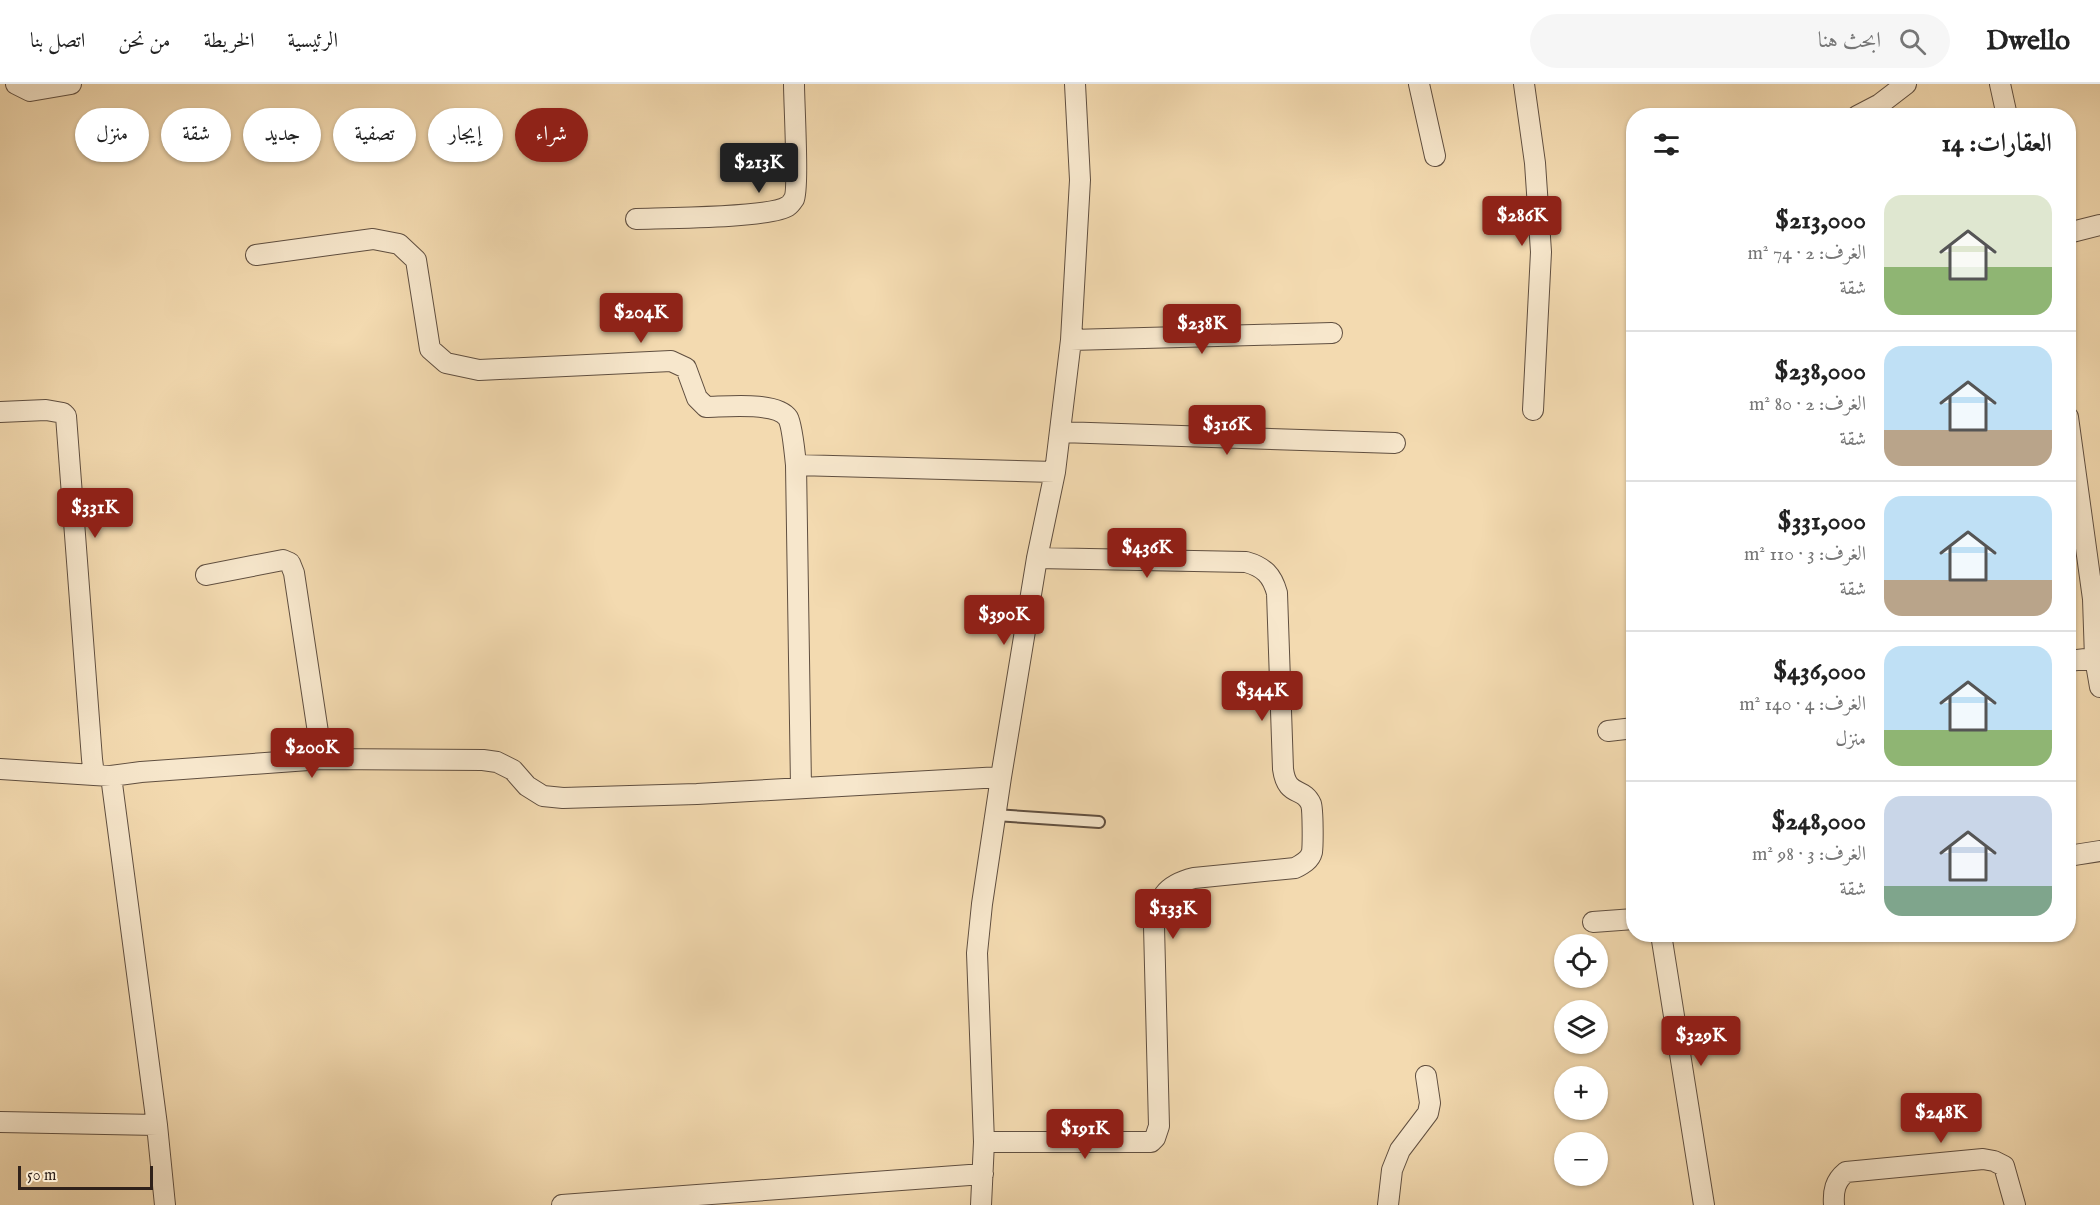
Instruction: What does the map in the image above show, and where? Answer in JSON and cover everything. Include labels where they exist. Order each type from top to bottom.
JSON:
[{"type":"street","points":[[16,84],[30,91],[71,84]]},
{"type":"street","points":[[636,219],[732,215],[773,211],[788,207],[795,198],[796,181],[794,84]]},
{"type":"street","points":[[981,1205],[984,1142],[977,953],[1001,777],[1037,558],[1055,472],[1071,340],[1080,180],[1076,84]]},
{"type":"street","points":[[1419,84],[1435,156]]},
{"type":"street","points":[[1524,84],[1535,163],[1540,252],[1533,410]]},
{"type":"street","points":[[1872,108],[1906,84]]},
{"type":"street","points":[[2000,84],[2005,108]]},
{"type":"street","points":[[2076,231],[2100,225]]},
{"type":"street","points":[[256,255],[374,240],[399,244],[416,260],[430,349],[446,363],[479,370],[671,361],[686,368],[696,398],[706,406],[764,406],[781,412],[788,419],[796,465],[801,787]]},
{"type":"street","points":[[1071,340],[1332,333]]},
{"type":"street","points":[[0,412],[46,410],[63,413],[66,416],[103,776],[157,1125],[165,1205]]},
{"type":"street","points":[[1060,432],[1395,443]]},
{"type":"street","points":[[796,465],[1055,472]]},
{"type":"street","points":[[2076,495],[2096,598],[2095,658],[2100,687]]},
{"type":"street","points":[[984,1142],[1151,1142],[1159,1126],[1154,926],[1157,906],[1165,893],[1181,881],[1295,868],[1305,863],[1312,853],[1312,806],[1306,798],[1289,788],[1285,782],[1277,593],[1274,580],[1265,569],[1246,562],[1037,558]]},
{"type":"street","points":[[206,575],[283,560],[290,563],[301,609],[322,759]]},
{"type":"street","points":[[2076,660],[2095,658]]},
{"type":"street","points":[[1608,730],[1626,729]]},
{"type":"street","points":[[0,769],[103,776],[322,759],[483,760],[497,762],[513,770],[527,786],[543,796],[563,798],[697,794],[1001,777]]},
{"type":"street","points":[[2076,854],[2100,850]]},
{"type":"street","points":[[1593,922],[1626,920]]},
{"type":"street","points":[[1662,942],[1704,1205]]},
{"type":"street","points":[[1388,1205],[1392,1170],[1400,1150],[1428,1113],[1430,1103],[1426,1076]]},
{"type":"street","points":[[0,1122],[157,1125]]},
{"type":"street","points":[[1834,1205],[1833,1194],[1836,1184],[1846,1172],[1983,1159],[2004,1166],[2015,1205]]},
{"type":"street","points":[[562,1205],[983,1174]]},
{"type":"lane","points":[[995,815],[1099,822]]}]
